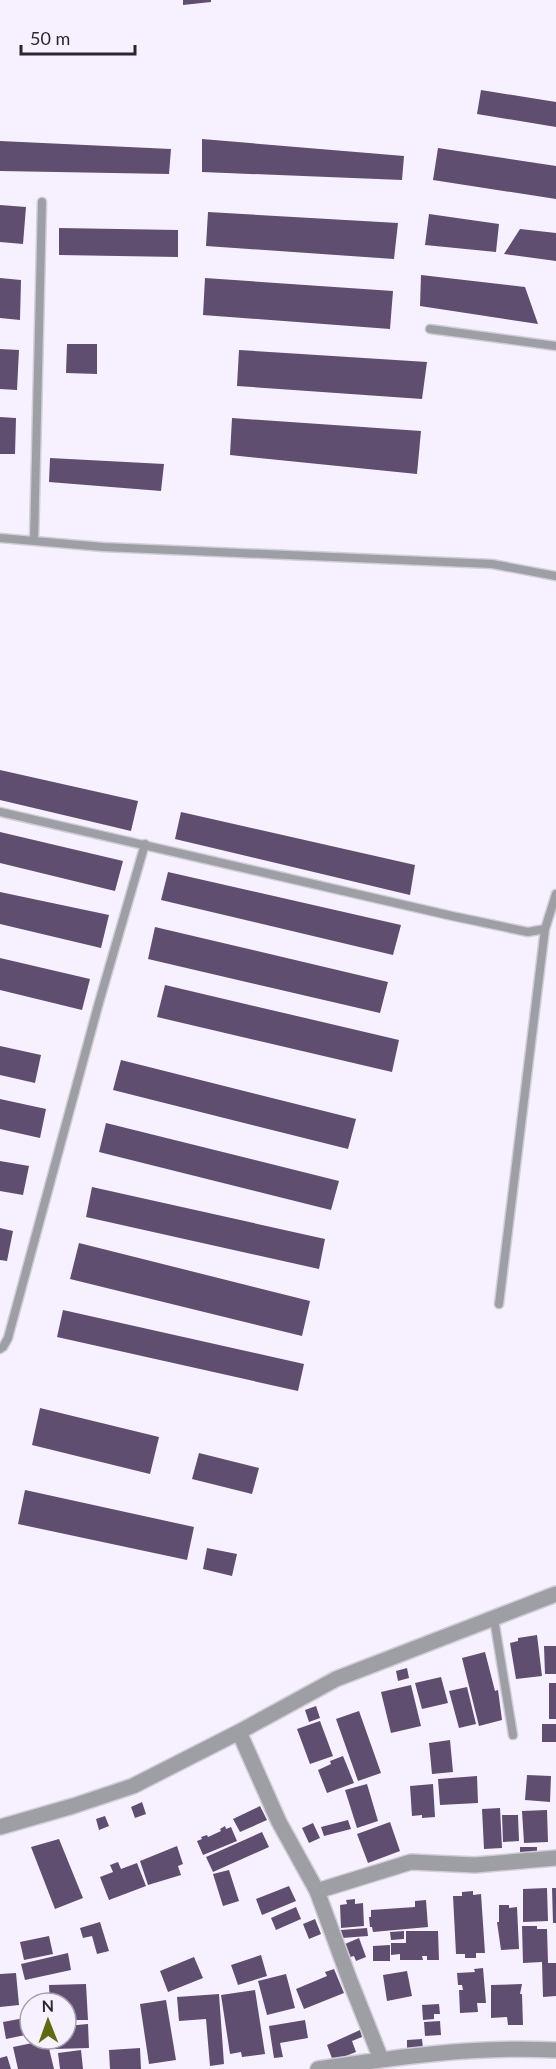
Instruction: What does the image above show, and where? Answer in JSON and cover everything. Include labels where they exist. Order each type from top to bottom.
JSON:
[{"type":"street","points":[[0,1827],[133,1786],[336,1679],[556,1594]]},
{"type":"street","points":[[239,1732],[279,1822],[317,1891],[381,2059]]},
{"type":"street","points":[[317,1891],[411,1862],[475,1865],[556,1858]]},
{"type":"street","points":[[318,2069],[433,2053],[496,2049],[556,2050]]},
{"type":"lane","points":[[34,541],[42,202]]},
{"type":"lane","points":[[430,329],[556,346]]},
{"type":"lane","points":[[0,538],[103,547],[492,564],[556,576]]},
{"type":"lane","points":[[0,812],[452,916],[528,932],[545,930]]},
{"type":"lane","points":[[0,1349],[8,1338],[98,1006],[145,844]]},
{"type":"lane","points":[[499,1304],[545,930],[556,895]]},
{"type":"lane","points":[[494,1618],[513,1735]]},
{"type":"building","points":[[183,0],[211,0],[211,2],[183,5]]},
{"type":"building","points":[[481,90],[556,102],[556,127],[477,114]]},
{"type":"building","points":[[202,139],[404,156],[402,180],[202,172]]},
{"type":"building","points":[[0,141],[171,149],[169,174],[0,171]]},
{"type":"building","points":[[438,148],[556,166],[556,199],[433,180]]},
{"type":"building","points":[[0,205],[26,207],[23,244],[0,242]]},
{"type":"building","points":[[208,212],[398,223],[394,259],[206,246]]},
{"type":"building","points":[[429,214],[499,224],[496,252],[425,245]]},
{"type":"building","points":[[59,228],[178,230],[178,257],[59,255]]},
{"type":"building","points":[[520,229],[556,233],[556,261],[504,254]]},
{"type":"building","points":[[421,275],[525,287],[538,324],[420,306]]},
{"type":"building","points":[[0,278],[21,280],[20,320],[0,318]]},
{"type":"building","points":[[205,278],[393,291],[390,329],[203,315]]},
{"type":"building","points":[[67,344],[97,344],[97,374],[66,373]]},
{"type":"building","points":[[0,349],[19,350],[17,390],[0,389]]},
{"type":"building","points":[[239,350],[427,362],[422,399],[237,386]]},
{"type":"building","points":[[0,417],[16,418],[15,454],[0,454]]},
{"type":"building","points":[[232,418],[421,431],[417,474],[230,455]]},
{"type":"building","points":[[50,458],[164,464],[161,491],[49,482]]},
{"type":"building","points":[[0,770],[138,801],[131,831],[0,800]]},
{"type":"building","points":[[181,812],[415,865],[410,895],[175,839]]},
{"type":"building","points":[[0,832],[123,861],[115,891],[0,863]]},
{"type":"building","points":[[168,872],[401,925],[393,955],[161,900]]},
{"type":"building","points":[[0,892],[109,915],[101,948],[0,924]]},
{"type":"building","points":[[155,927],[388,982],[380,1013],[148,959]]},
{"type":"building","points":[[0,958],[90,979],[82,1010],[0,990]]},
{"type":"building","points":[[165,985],[399,1040],[392,1072],[157,1017]]},
{"type":"building","points":[[0,1046],[41,1055],[35,1083],[0,1075]]},
{"type":"building","points":[[121,1060],[356,1119],[348,1149],[113,1090]]},
{"type":"building","points":[[0,1099],[46,1109],[40,1138],[0,1129]]},
{"type":"building","points":[[106,1123],[339,1181],[331,1210],[99,1152]]},
{"type":"building","points":[[0,1161],[29,1166],[23,1195],[0,1191]]},
{"type":"building","points":[[92,1187],[325,1239],[319,1269],[86,1217]]},
{"type":"building","points":[[0,1228],[13,1231],[7,1261],[0,1260]]},
{"type":"building","points":[[79,1243],[310,1301],[302,1336],[70,1279]]},
{"type":"building","points":[[63,1310],[304,1364],[298,1391],[57,1337]]},
{"type":"building","points":[[40,1408],[159,1437],[150,1474],[32,1445]]},
{"type":"building","points":[[199,1453],[259,1468],[252,1494],[192,1479]]},
{"type":"building","points":[[25,1490],[194,1527],[187,1560],[18,1524]]},
{"type":"building","points":[[207,1548],[237,1554],[232,1576],[203,1569]]},
{"type":"building","points":[[537,1635],[542,1676],[516,1679],[510,1643],[518,1641],[518,1638]]},
{"type":"building","points":[[544,1646],[556,1646],[556,1674],[545,1674]]},
{"type":"building","points":[[485,1652],[495,1691],[498,1690],[502,1720],[479,1726],[462,1658]]},
{"type":"building","points":[[407,1668],[409,1678],[398,1681],[396,1671]]},
{"type":"building","points":[[441,1677],[448,1703],[422,1709],[415,1683]]},
{"type":"building","points":[[549,1683],[556,1683],[556,1719],[549,1719]]},
{"type":"building","points":[[411,1685],[421,1726],[391,1733],[381,1692]]},
{"type":"building","points":[[467,1687],[476,1724],[459,1728],[449,1691]]},
{"type":"building","points":[[316,1706],[320,1718],[309,1722],[305,1710]]},
{"type":"building","points":[[359,1711],[381,1773],[358,1781],[336,1719]]},
{"type":"building","points":[[320,1721],[333,1756],[310,1764],[297,1729]]},
{"type":"building","points":[[542,1724],[556,1724],[556,1742],[542,1742]]},
{"type":"building","points":[[450,1740],[453,1772],[432,1774],[429,1743]]},
{"type":"building","points":[[343,1756],[354,1783],[327,1793],[318,1770],[331,1764],[330,1761]]},
{"type":"building","points":[[527,1775],[551,1776],[550,1802],[525,1800]]},
{"type":"building","points":[[477,1776],[478,1803],[440,1805],[438,1779]]},
{"type":"building","points":[[367,1784],[378,1821],[357,1828],[345,1790]]},
{"type":"building","points":[[433,1784],[435,1817],[412,1816],[410,1786]]},
{"type":"building","points":[[142,1802],[146,1814],[135,1818],[131,1807]]},
{"type":"building","points":[[260,1806],[267,1820],[240,1832],[233,1819]]},
{"type":"building","points":[[500,1808],[502,1848],[484,1849],[482,1809]]},
{"type":"building","points":[[547,1810],[548,1842],[524,1843],[522,1811]]},
{"type":"building","points":[[502,1815],[518,1815],[519,1841],[503,1842]]},
{"type":"building","points":[[105,1816],[109,1826],[99,1830],[96,1819]]},
{"type":"building","points":[[348,1820],[351,1829],[324,1836],[321,1827]]},
{"type":"building","points":[[390,1822],[400,1851],[368,1863],[357,1834]]},
{"type":"building","points":[[313,1823],[320,1838],[309,1843],[302,1828]]},
{"type":"building","points":[[225,1826],[226,1829],[231,1827],[237,1841],[203,1855],[197,1841],[202,1839],[201,1837],[207,1835],[208,1837],[221,1831],[220,1829]]},
{"type":"building","points":[[262,1832],[269,1847],[213,1872],[206,1857]]},
{"type":"building","points":[[59,1839],[83,1898],[55,1909],[31,1847]]},
{"type":"building","points":[[177,1846],[183,1864],[178,1866],[181,1875],[148,1885],[140,1861]]},
{"type":"building","points":[[520,1847],[537,1847],[537,1854],[520,1854]]},
{"type":"building","points":[[118,1862],[121,1869],[137,1863],[146,1886],[109,1900],[100,1877],[113,1872],[110,1865]]},
{"type":"building","points":[[229,1870],[239,1901],[223,1906],[213,1874]]},
{"type":"building","points":[[289,1886],[296,1901],[262,1915],[256,1899]]},
{"type":"building","points":[[547,1888],[548,1921],[523,1922],[523,1889]]},
{"type":"building","points":[[552,1888],[556,1888],[556,1923],[553,1923]]},
{"type":"building","points":[[473,1891],[473,1895],[481,1894],[485,1953],[476,1953],[476,1958],[465,1958],[465,1954],[456,1954],[453,1896],[462,1896],[462,1892]]},
{"type":"building","points":[[355,1899],[355,1904],[363,1903],[364,1926],[341,1928],[340,1905],[347,1904],[346,1900]]},
{"type":"building","points":[[426,1900],[428,1927],[373,1932],[370,1927],[371,1910],[415,1907],[415,1901]]},
{"type":"building","points":[[499,1905],[509,1905],[509,1908],[517,1907],[519,1949],[501,1950],[497,1922],[499,1922]]},
{"type":"building","points":[[296,1907],[301,1919],[276,1930],[271,1918]]},
{"type":"building","points":[[315,1919],[321,1934],[309,1939],[303,1924]]},
{"type":"building","points":[[100,1922],[109,1951],[97,1954],[92,1936],[83,1938],[80,1928]]},
{"type":"building","points":[[522,1926],[547,1929],[548,1963],[556,1963],[556,1996],[543,1997],[542,1962],[523,1963]]},
{"type":"building","points":[[367,1928],[368,1936],[342,1938],[341,1930]]},
{"type":"building","points":[[404,1931],[404,1939],[391,1940],[390,1932]]},
{"type":"building","points":[[406,1931],[438,1931],[439,1960],[427,1960],[427,1956],[422,1956],[423,1960],[400,1960],[400,1954],[391,1955],[391,1943],[406,1943]]},
{"type":"building","points":[[49,1936],[53,1954],[24,1960],[20,1942]]},
{"type":"building","points":[[359,1938],[366,1957],[356,1961],[354,1956],[350,1957],[345,1944]]},
{"type":"building","points":[[390,1945],[390,1961],[373,1961],[373,1946]]},
{"type":"building","points":[[68,1953],[71,1970],[25,1980],[21,1964]]},
{"type":"building","points":[[261,1955],[267,1976],[238,1985],[231,1965]]},
{"type":"building","points":[[194,1957],[203,1978],[168,1992],[160,1971]]},
{"type":"building","points":[[483,1968],[486,2003],[477,2003],[478,2012],[460,2013],[459,1990],[463,1990],[462,1985],[458,1985],[457,1973],[475,1972],[474,1969]]},
{"type":"building","points":[[334,1969],[344,1993],[304,2009],[296,1989],[327,1976],[325,1972]]},
{"type":"building","points":[[407,1971],[412,1996],[387,2001],[383,1975]]},
{"type":"building","points":[[16,1973],[18,2005],[0,2007],[0,1974]]},
{"type":"building","points":[[286,1974],[295,2008],[267,2015],[258,1981]]},
{"type":"building","points":[[86,1984],[88,2020],[78,2020],[78,1991],[49,1991],[49,1985]]},
{"type":"building","points":[[522,1984],[520,1994],[522,1994],[523,2025],[508,2025],[507,2017],[491,2018],[491,1985]]},
{"type":"building","points":[[255,1990],[265,2054],[242,2057],[241,2052],[230,2054],[221,1995]]},
{"type":"building","points":[[219,1994],[224,2064],[210,2066],[206,2019],[179,2021],[177,1997]]},
{"type":"building","points":[[166,2000],[176,2060],[149,2064],[140,2004]]},
{"type":"building","points":[[439,2004],[440,2014],[434,2014],[434,2019],[423,2020],[422,2005]]},
{"type":"building","points":[[18,2019],[18,2036],[6,2039],[3,2022]]},
{"type":"building","points":[[305,2020],[308,2038],[280,2043],[283,2057],[274,2058],[269,2026]]},
{"type":"building","points":[[440,2021],[441,2035],[425,2036],[424,2022]]},
{"type":"building","points":[[88,2024],[89,2048],[78,2048],[78,2025]]},
{"type":"building","points":[[360,2030],[362,2037],[352,2041],[356,2052],[333,2061],[327,2045]]},
{"type":"building","points":[[422,2039],[423,2049],[407,2051],[407,2040]]},
{"type":"building","points":[[18,2046],[18,2051],[50,2051],[54,2069],[18,2069],[13,2047]]},
{"type":"building","points":[[140,2048],[141,2069],[110,2069],[109,2050]]},
{"type":"building","points":[[81,2050],[83,2069],[60,2069],[58,2053]]},
{"type":"building","points":[[7,2056],[11,2069],[0,2069],[0,2058]]}]
